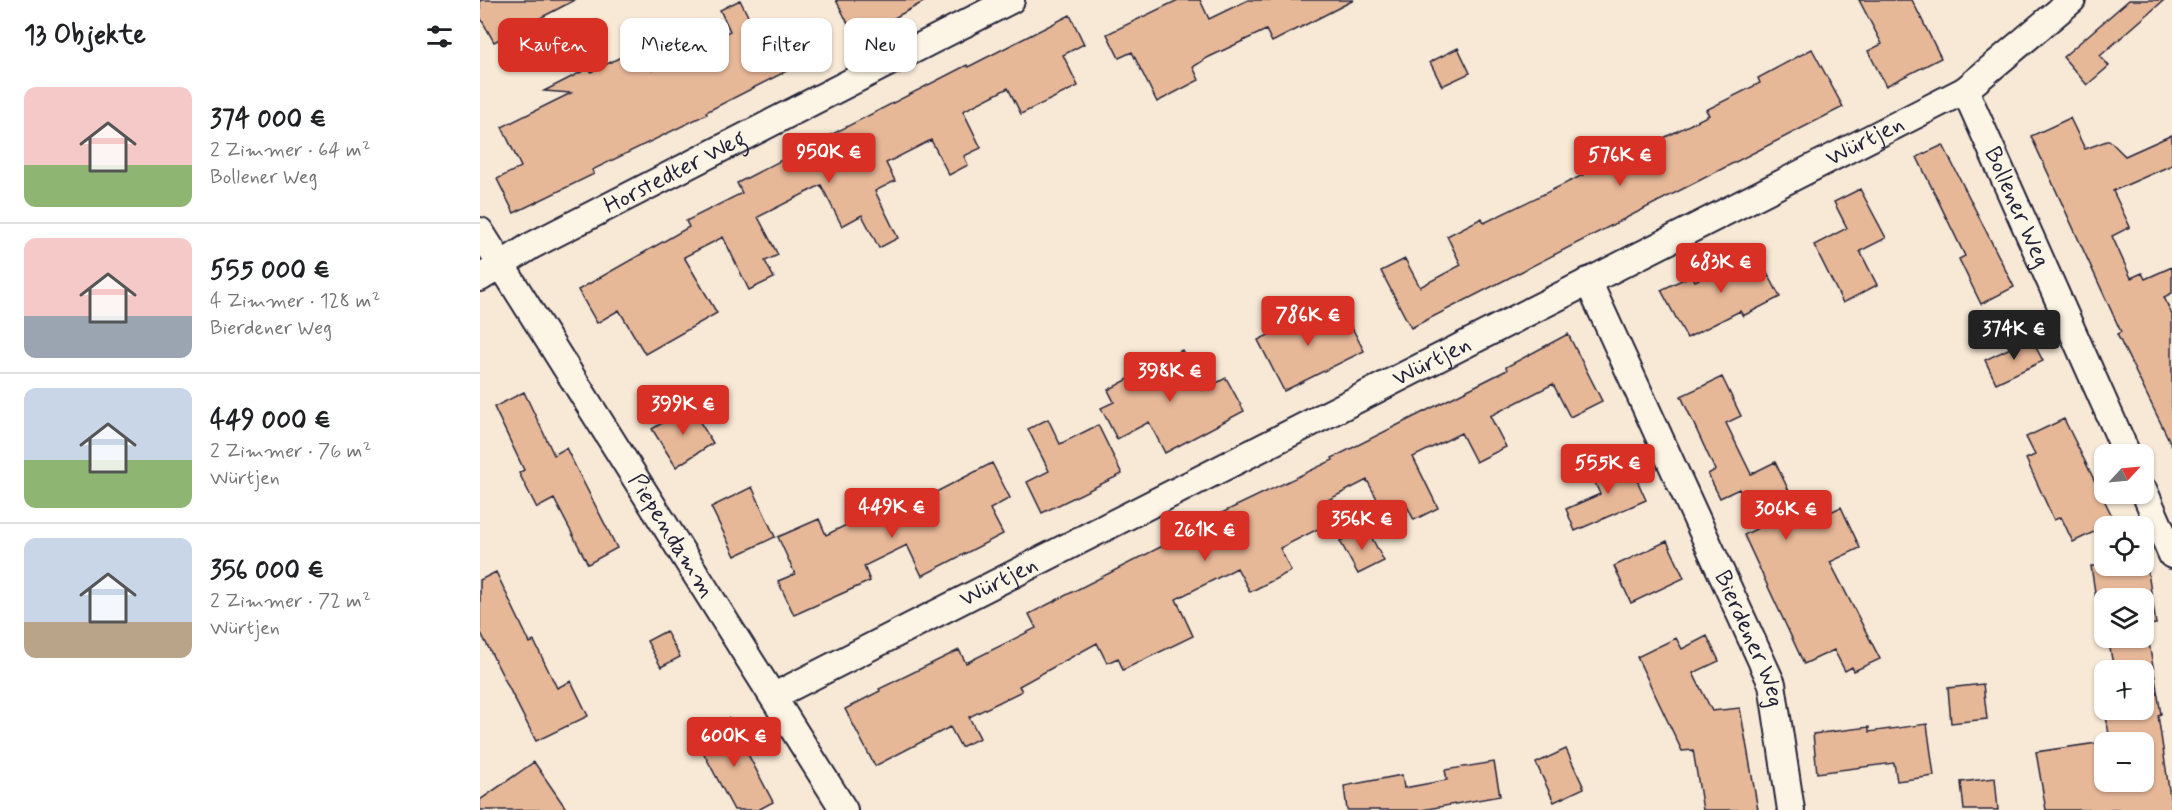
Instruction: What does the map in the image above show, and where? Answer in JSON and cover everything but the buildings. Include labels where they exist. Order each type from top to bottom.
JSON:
[{"type":"street","name":"Horstedter Weg","points":[[491,272],[531,246],[1011,0]]},
{"type":"street","name":"Würtjen","points":[[774,696],[1965,90],[2072,0]]},
{"type":"street","name":"Bollener Weg","points":[[1965,90],[2123,444]]},
{"type":"street","name":"Piependamm","points":[[480,231],[491,272],[774,696],[844,810]]},
{"type":"street","name":"Bierdener Weg","points":[[1588,281],[1772,684],[1791,810]]},
{"type":"street","points":[[2150,504],[2172,555]]}]
